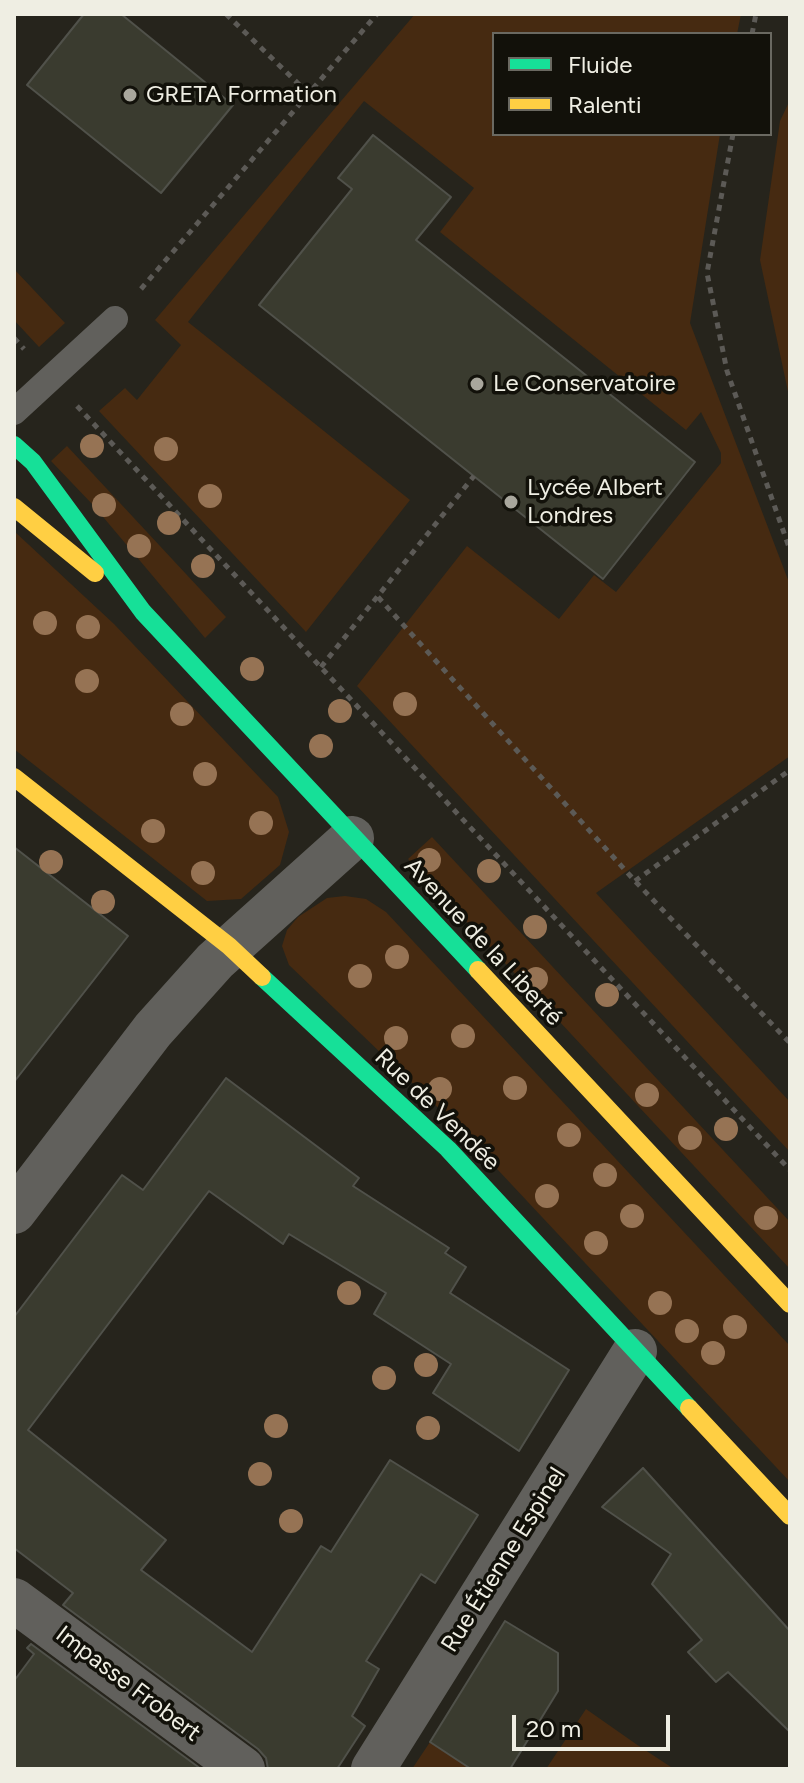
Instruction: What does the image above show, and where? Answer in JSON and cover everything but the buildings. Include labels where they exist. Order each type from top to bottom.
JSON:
[{"type":"main road","name":"Avenue de la Liberté","points":[[14,445],[33,462],[143,612],[790,1304]]},
{"type":"main road","name":"Avenue de la Liberté","points":[[14,507],[143,612]]},
{"type":"main road","name":"Rue de Vendée","points":[[14,777],[229,946],[448,1149],[790,1516]]},
{"type":"street","points":[[14,1212],[153,1030],[229,946],[352,838]]},
{"type":"street","name":"Rue Étienne Espinel","points":[[373,1769],[635,1351]]},
{"type":"street","name":"Impasse Frobert","points":[[14,1600],[243,1769]]},
{"type":"lane","points":[[14,412],[115,319]]},
{"type":"path","points":[[226,14],[309,94]]},
{"type":"path","points":[[115,319],[377,14]]},
{"type":"path","points":[[733,136],[707,273],[727,371],[790,550]]},
{"type":"path","points":[[14,338],[790,1170]]},
{"type":"path","points":[[321,667],[474,476]]},
{"type":"path","points":[[378,597],[635,881],[790,1043]]},
{"type":"path","points":[[635,881],[790,770]]},
{"type":"shaded area","points":[[415,14],[741,14],[737,32],[492,32],[492,136],[720,136],[690,323],[790,585],[790,756],[596,893],[790,1102],[790,1152],[357,686],[467,546],[559,619],[594,575],[616,592],[721,463],[721,453],[701,412],[686,430],[440,232],[474,188],[364,101],[188,322],[410,500],[306,632],[99,411],[125,388],[137,400],[181,345],[155,320]]},
{"type":"shaded area","points":[[790,100],[790,401],[760,260],[780,121]]},
{"type":"shaded area","points":[[14,269],[65,323],[39,347],[14,320]]},
{"type":"shaded area","points":[[67,446],[226,617],[205,638],[93,505],[51,461]]},
{"type":"shaded area","points":[[14,531],[114,624],[278,797],[289,832],[280,865],[241,899],[207,901],[14,749]]},
{"type":"shaded area","points":[[432,837],[790,1222],[790,1269],[408,859]]},
{"type":"shaded area","points":[[345,896],[366,899],[386,912],[790,1346],[790,1482],[454,1123],[289,965],[282,946],[287,930],[298,917],[327,898]]},
{"type":"shaded area","points":[[586,1709],[636,1744],[674,1769],[546,1769]]},
{"type":"shaded area","points":[[430,1742],[472,1769],[412,1769]]},
{"type":"traffic: fast","points":[[14,445],[33,462],[143,612],[478,970]]},
{"type":"traffic: fast","points":[[262,977],[448,1149],[689,1408]]},
{"type":"traffic: slow","points":[[14,507],[95,573]]},
{"type":"traffic: slow","points":[[14,777],[229,946],[262,977]]},
{"type":"traffic: slow","points":[[478,970],[790,1304]]},
{"type":"traffic: slow","points":[[689,1408],[790,1516]]},
{"type":"place","name":"GRETA Formation","points":[[130,95]]},
{"type":"place","name":"Le Conservatoire","points":[[477,384]]},
{"type":"place","name":"Lycée Albert Londres","points":[[511,502]]}]
